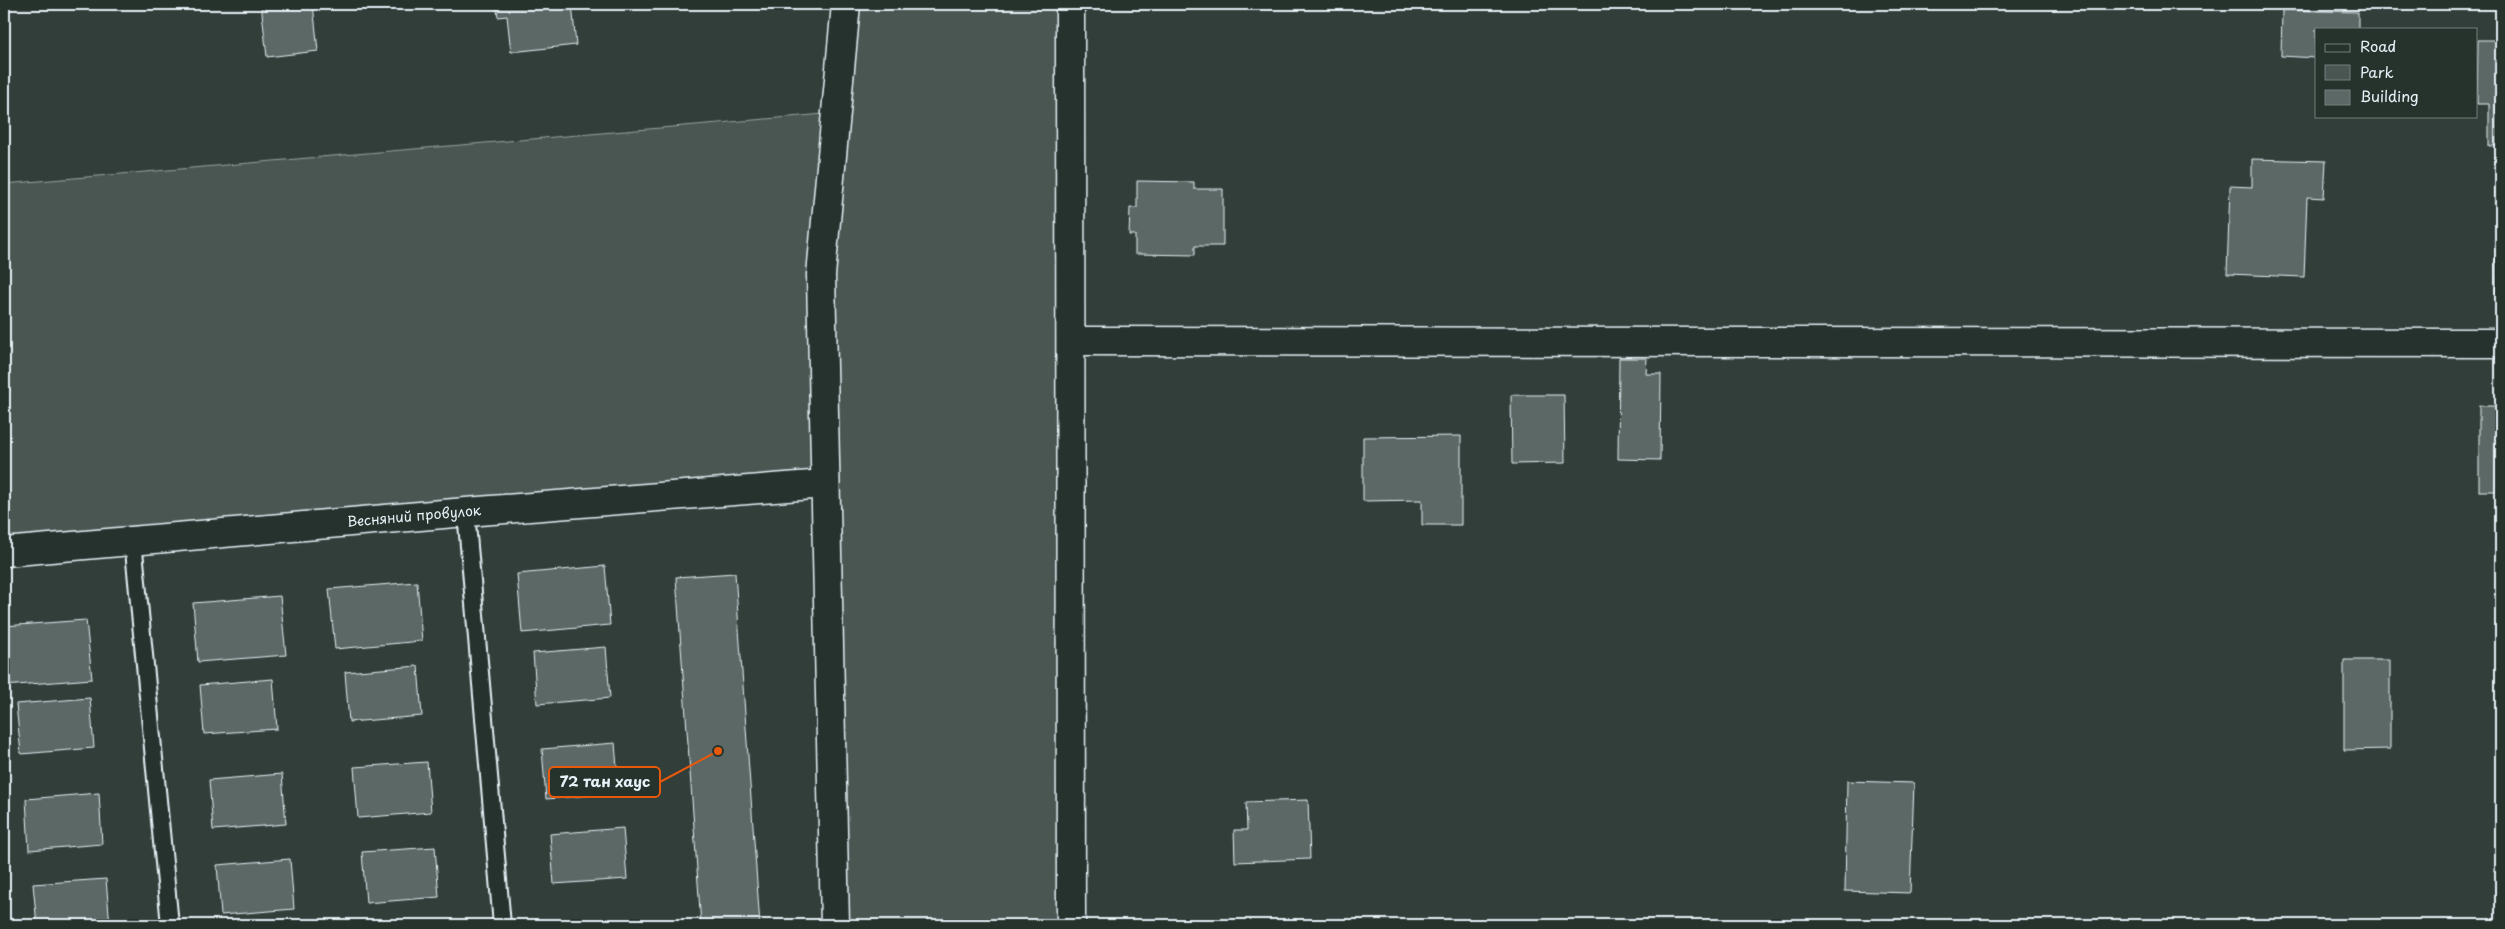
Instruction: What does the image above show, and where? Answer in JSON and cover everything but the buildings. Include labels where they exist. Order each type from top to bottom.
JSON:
[{"type":"street","points":[[835,925],[820,275],[846,4]]},
{"type":"street","points":[[1070,4],[1071,925]]},
{"type":"street","points":[[1070,341],[2501,343]]},
{"type":"street","name":"Весняний провулок","points":[[4,552],[466,512],[825,484]]},
{"type":"lane","points":[[466,512],[502,925]]},
{"type":"lane","points":[[133,540],[170,925]]},
{"type":"green space","points":[[846,4],[1070,4],[1071,925],[835,925],[825,484],[4,552],[4,184],[836,113]]},
{"type":"place","name":"72 тан хаус","points":[[718,751]]}]
